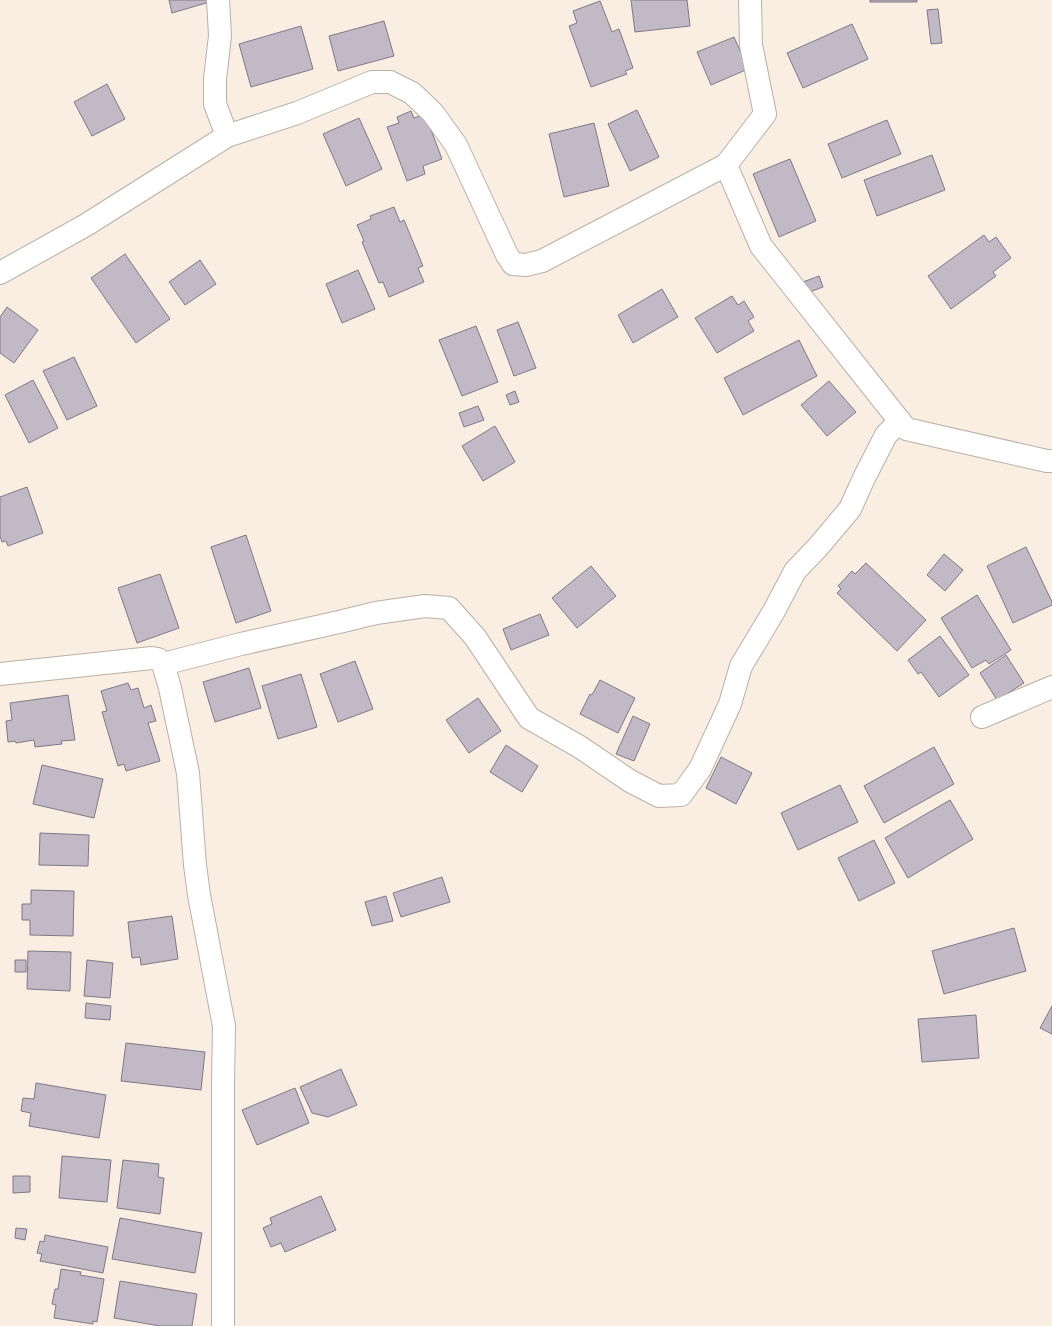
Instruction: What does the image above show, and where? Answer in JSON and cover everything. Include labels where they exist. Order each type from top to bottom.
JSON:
[{"type":"street","points":[[218,0],[220,36],[215,79],[215,104],[227,136]]},
{"type":"street","points":[[0,273],[86,225],[227,136],[297,113],[372,82],[390,82],[412,93],[433,113],[456,145],[507,255],[513,264],[526,265],[542,261],[726,165],[765,114],[751,46],[750,0]]},
{"type":"street","points":[[726,165],[761,246],[906,429],[1052,461]]},
{"type":"street","points":[[163,664],[241,644],[376,613],[425,606],[449,608],[475,637],[529,718],[580,748],[636,784],[659,796],[681,795],[700,769],[730,704],[741,666],[796,571],[850,508],[886,435],[900,422]]},
{"type":"street","points":[[0,674],[152,658],[158,659],[163,664],[170,688],[188,773],[195,865],[199,895],[224,1026],[223,1326]]},
{"type":"street","points":[[982,717],[1052,686]]},
{"type":"building","points":[[169,0],[213,0],[213,1],[172,13]]},
{"type":"building","points":[[631,0],[687,0],[690,26],[635,32]]},
{"type":"building","points":[[870,0],[917,0],[917,2],[870,2]]},
{"type":"building","points":[[600,1],[612,32],[619,29],[633,68],[625,71],[627,74],[591,87],[569,26],[577,23],[573,11]]},
{"type":"building","points":[[938,9],[942,43],[931,44],[927,10]]},
{"type":"building","points":[[384,21],[394,56],[338,71],[329,36]]},
{"type":"building","points":[[852,24],[868,59],[803,88],[787,53]]},
{"type":"building","points":[[301,26],[313,69],[251,87],[239,44]]},
{"type":"building","points":[[734,37],[748,69],[711,85],[697,52]]},
{"type":"building","points":[[107,84],[125,119],[92,136],[74,102]]},
{"type":"building","points":[[637,110],[659,157],[630,171],[608,124]]},
{"type":"building","points":[[411,111],[414,118],[425,114],[442,159],[423,166],[425,174],[407,181],[387,127],[399,123],[397,117]]},
{"type":"building","points":[[359,118],[382,169],[346,186],[323,134]]},
{"type":"building","points":[[887,120],[901,154],[842,178],[828,144]]},
{"type":"building","points":[[594,123],[609,186],[564,197],[549,134]]},
{"type":"building","points":[[932,155],[945,190],[877,216],[864,180]]},
{"type":"building","points":[[790,159],[816,221],[779,237],[753,174]]},
{"type":"building","points":[[394,207],[400,222],[404,220],[423,266],[418,268],[424,282],[389,297],[383,282],[379,283],[362,242],[364,241],[357,225],[371,219],[370,216]]},
{"type":"building","points":[[984,235],[989,242],[996,237],[1011,258],[993,272],[996,276],[951,309],[928,276]]},
{"type":"building","points":[[125,254],[170,319],[136,343],[91,278]]},
{"type":"building","points":[[200,260],[216,284],[185,305],[169,282]]},
{"type":"building","points":[[358,270],[375,309],[342,323],[326,284]]},
{"type":"building","points":[[819,276],[823,287],[807,293],[803,282]]},
{"type":"building","points":[[662,289],[678,317],[633,343],[618,315]]},
{"type":"building","points":[[732,296],[738,305],[744,301],[754,317],[748,321],[754,331],[717,353],[695,318]]},
{"type":"building","points":[[7,307],[38,330],[14,363],[0,353],[0,317]]},
{"type":"building","points":[[518,322],[536,368],[514,376],[497,330]]},
{"type":"building","points":[[476,326],[498,382],[462,396],[439,340]]},
{"type":"building","points":[[799,340],[817,376],[743,415],[724,378]]},
{"type":"building","points":[[74,357],[97,406],[67,420],[43,371]]},
{"type":"building","points":[[33,380],[58,428],[29,443],[5,395]]},
{"type":"building","points":[[829,381],[856,412],[827,436],[801,405]]},
{"type":"building","points":[[515,391],[519,402],[510,405],[506,395]]},
{"type":"building","points":[[478,406],[484,420],[464,427],[459,413]]},
{"type":"building","points":[[495,426],[515,462],[483,481],[462,446]]},
{"type":"building","points":[[27,487],[43,533],[8,546],[6,541],[2,542],[0,536],[0,497]]},
{"type":"building","points":[[246,535],[271,611],[236,623],[211,547]]},
{"type":"building","points":[[1026,547],[1052,602],[1052,605],[1013,623],[987,566]]},
{"type":"building","points":[[944,554],[963,570],[945,591],[927,575]]},
{"type":"building","points":[[866,563],[926,620],[897,651],[837,593],[841,589],[838,586],[852,571],[855,574]]},
{"type":"building","points":[[591,566],[616,596],[577,628],[552,598]]},
{"type":"building","points":[[160,574],[179,628],[137,643],[118,588]]},
{"type":"building","points":[[977,595],[1011,650],[989,664],[986,660],[972,668],[941,618]]},
{"type":"building","points":[[540,614],[549,635],[511,650],[503,629]]},
{"type":"building","points":[[940,636],[969,675],[939,697],[921,672],[918,674],[908,660]]},
{"type":"building","points":[[1006,655],[1024,683],[997,700],[980,673]]},
{"type":"building","points":[[355,661],[373,709],[338,722],[320,674]]},
{"type":"building","points":[[249,668],[261,708],[215,722],[203,682]]},
{"type":"building","points":[[301,674],[317,727],[278,739],[262,686]]},
{"type":"building","points":[[600,680],[635,698],[618,733],[580,714],[590,694],[592,695]]},
{"type":"building","points":[[128,683],[131,690],[138,688],[144,708],[151,705],[156,721],[148,723],[160,761],[126,771],[124,764],[118,766],[102,712],[107,711],[101,691]]},
{"type":"building","points":[[68,695],[75,740],[61,741],[62,744],[35,747],[34,740],[16,743],[15,741],[8,742],[6,721],[12,720],[10,703]]},
{"type":"building","points":[[478,698],[501,731],[469,753],[446,720]]},
{"type":"building","points":[[633,716],[650,724],[634,761],[616,754]]},
{"type":"building","points":[[506,745],[538,766],[522,792],[490,772]]},
{"type":"building","points":[[934,747],[954,784],[884,823],[864,786]]},
{"type":"building","points":[[721,757],[752,773],[736,804],[706,788]]},
{"type":"building","points":[[42,765],[103,779],[94,818],[33,804]]},
{"type":"building","points":[[840,785],[858,822],[798,850],[781,813]]},
{"type":"building","points":[[950,800],[973,839],[908,878],[885,838]]},
{"type":"building","points":[[40,833],[89,835],[88,866],[39,865]]},
{"type":"building","points":[[874,840],[895,883],[859,901],[838,858]]},
{"type":"building","points":[[442,877],[450,902],[401,917],[393,893]]},
{"type":"building","points":[[31,890],[74,891],[73,936],[30,935],[30,920],[22,920],[22,904],[31,904]]},
{"type":"building","points":[[386,896],[393,921],[372,926],[365,902]]},
{"type":"building","points":[[172,916],[178,959],[141,965],[140,957],[132,958],[128,922]]},
{"type":"building","points":[[1014,928],[1026,971],[944,994],[932,951]]},
{"type":"building","points":[[28,951],[71,952],[70,991],[27,989]]},
{"type":"building","points":[[15,960],[26,960],[26,972],[15,972]]},
{"type":"building","points":[[87,960],[113,963],[110,998],[84,996]]},
{"type":"building","points":[[86,1003],[111,1006],[110,1020],[85,1018]]},
{"type":"building","points":[[1052,1006],[1052,1034],[1040,1028]]},
{"type":"building","points":[[976,1015],[979,1058],[922,1062],[918,1019]]},
{"type":"building","points":[[126,1043],[205,1052],[201,1090],[121,1081]]},
{"type":"building","points":[[341,1069],[357,1105],[328,1117],[312,1113],[300,1087]]},
{"type":"building","points":[[36,1083],[106,1095],[99,1138],[29,1126],[31,1113],[21,1111],[23,1098],[34,1099]]},
{"type":"building","points":[[295,1088],[309,1123],[257,1145],[242,1110]]},
{"type":"building","points":[[62,1156],[111,1160],[107,1202],[59,1198]]},
{"type":"building","points":[[123,1160],[159,1164],[158,1177],[164,1178],[160,1214],[117,1208]]},
{"type":"building","points":[[13,1176],[30,1176],[30,1192],[13,1193]]},
{"type":"building","points":[[321,1196],[336,1230],[285,1252],[281,1243],[271,1247],[263,1228],[272,1224],[270,1218]]},
{"type":"building","points":[[120,1218],[202,1233],[195,1273],[112,1259]]},
{"type":"building","points":[[16,1228],[27,1229],[25,1240],[15,1238]]},
{"type":"building","points":[[45,1235],[108,1247],[103,1273],[40,1261],[42,1254],[37,1253],[40,1241],[44,1242]]},
{"type":"building","points":[[61,1269],[81,1272],[80,1275],[104,1279],[97,1322],[93,1321],[93,1324],[54,1318],[56,1305],[52,1304],[55,1289],[58,1289]]},
{"type":"building","points":[[120,1281],[197,1294],[192,1326],[160,1326],[114,1318]]}]
